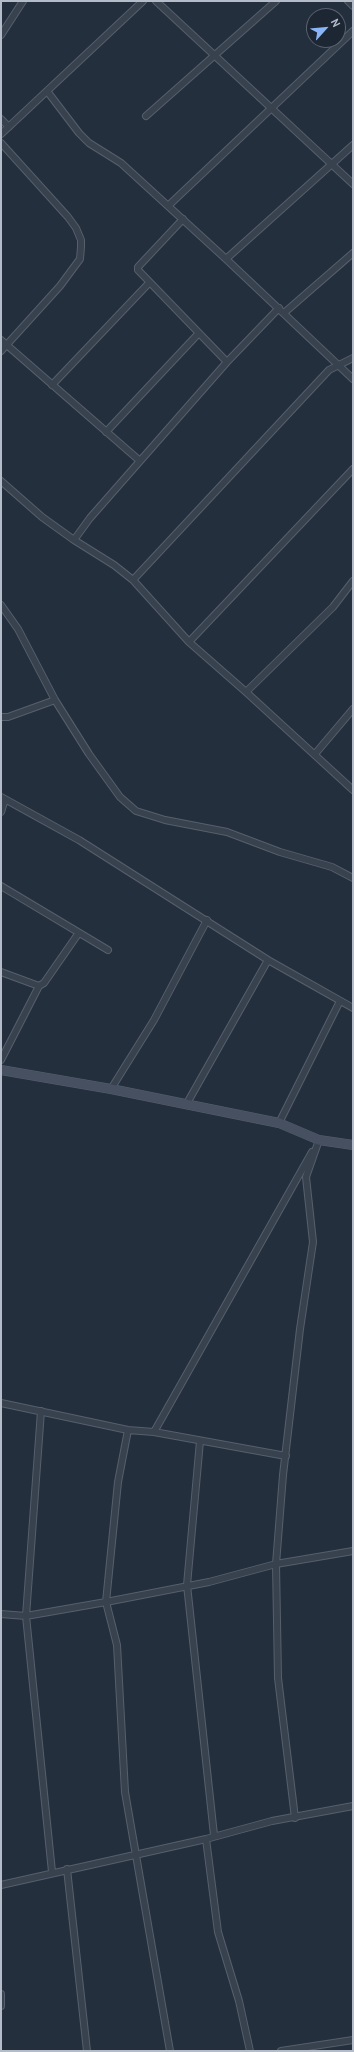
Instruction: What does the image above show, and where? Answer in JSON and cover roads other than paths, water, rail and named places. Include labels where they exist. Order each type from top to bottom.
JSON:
[{"type":"street","points":[[1,35],[23,1]]},
{"type":"street","points":[[1,134],[143,1]]},
{"type":"street","points":[[156,1],[353,184]]},
{"type":"street","points":[[146,116],[276,1]]},
{"type":"street","points":[[348,1],[353,6]]},
{"type":"street","points":[[168,206],[353,32]]},
{"type":"street","points":[[48,91],[79,133],[89,143],[121,163],[226,258],[353,379]]},
{"type":"street","points":[[1,119],[9,127]]},
{"type":"street","points":[[1,143],[68,217],[76,228],[81,240],[80,259],[60,286],[1,351]]},
{"type":"street","points":[[226,258],[353,145]]},
{"type":"street","points":[[183,219],[138,267],[139,272],[227,362]]},
{"type":"street","points":[[284,313],[353,253]]},
{"type":"street","points":[[52,385],[149,283]]},
{"type":"street","points":[[74,540],[140,461],[227,362],[279,308]]},
{"type":"street","points":[[106,432],[198,334]]},
{"type":"street","points":[[1,340],[140,461]]},
{"type":"street","points":[[133,580],[329,370],[338,364],[353,358]]},
{"type":"street","points":[[189,642],[353,468]]},
{"type":"street","points":[[1,481],[42,517],[74,540],[114,564],[133,580],[189,642],[315,754],[353,790]]},
{"type":"street","points":[[246,692],[333,607],[353,581]]},
{"type":"street","points":[[1,605],[18,629],[56,700],[89,754],[120,797],[136,811],[165,820],[227,832],[280,852],[332,867],[353,878]]},
{"type":"street","points":[[1,717],[8,717],[56,700]]},
{"type":"street","points":[[315,754],[353,710]]},
{"type":"street","points":[[1,812],[3,798],[79,840],[268,960],[353,1008]]},
{"type":"street","points":[[1,886],[78,934],[108,950]]},
{"type":"street","points":[[111,1089],[154,1020],[207,920]]},
{"type":"street","points":[[1,1060],[40,986],[78,934]]},
{"type":"street","points":[[186,1105],[268,960]]},
{"type":"street","points":[[1,972],[40,986]]},
{"type":"street","points":[[279,1123],[340,1001]]},
{"type":"street","points":[[1,1070],[111,1089],[279,1123],[319,1140],[353,1145]]},
{"type":"street","points":[[154,1432],[319,1140]]},
{"type":"street","points":[[295,1818],[278,1678],[276,1564],[300,1329],[313,1242],[306,1177],[319,1140]]},
{"type":"street","points":[[1,1403],[128,1430],[154,1432],[286,1456]]},
{"type":"street","points":[[41,1411],[26,1616],[52,1872]]},
{"type":"street","points":[[128,1430],[118,1482],[106,1602],[117,1645],[125,1792],[137,1854],[170,2051]]},
{"type":"street","points":[[200,1441],[187,1585],[214,1835]]},
{"type":"street","points":[[1,1614],[26,1616],[106,1602],[187,1585],[209,1582],[276,1564],[353,1551]]},
{"type":"street","points":[[1,1885],[214,1835],[353,1806]]},
{"type":"street","points":[[206,1838],[218,1932],[239,2001],[250,2051]]},
{"type":"street","points":[[66,1869],[87,2051]]},
{"type":"street","points":[[1,1994],[1,2006]]},
{"type":"street","points":[[281,2051],[353,2040]]}]
